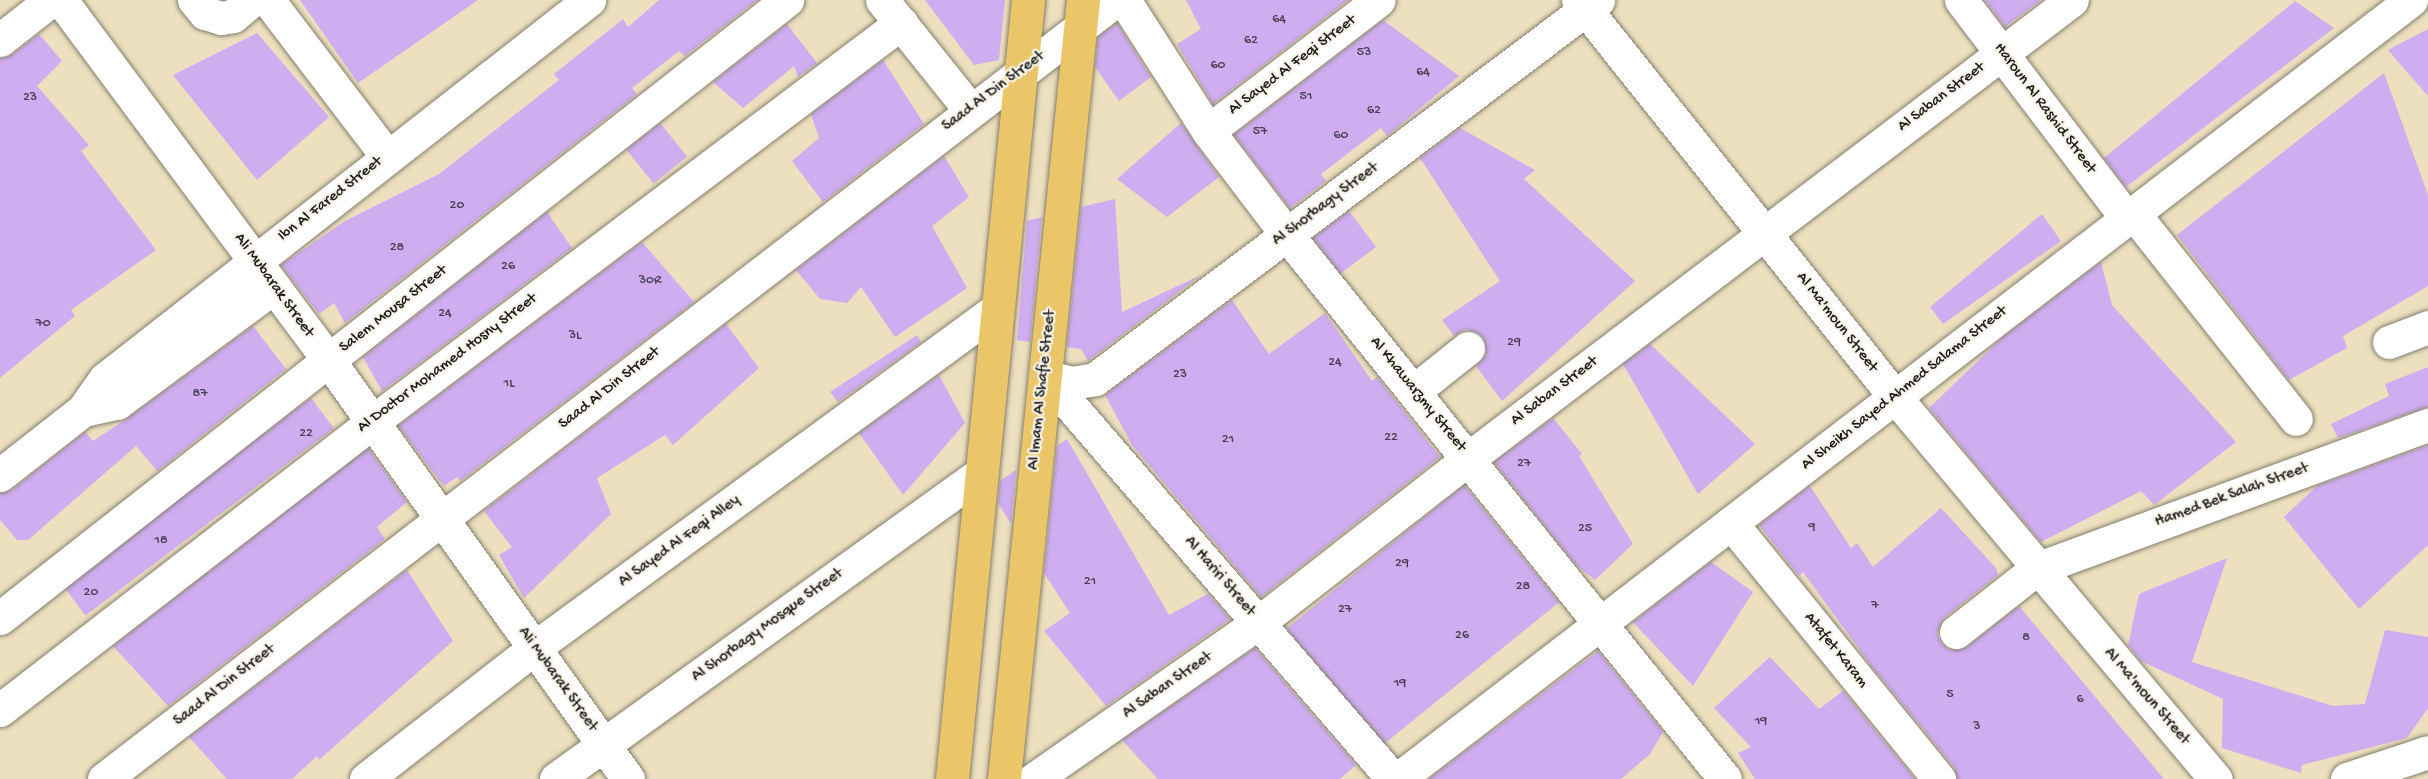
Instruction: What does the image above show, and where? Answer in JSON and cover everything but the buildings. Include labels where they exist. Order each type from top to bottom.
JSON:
[{"type":"main road","points":[[949,777],[1028,0]]},
{"type":"main road","name":"Al Imam Al Shafie Street","points":[[1004,779],[1081,13]]},
{"type":"street","points":[[0,40],[51,0]]},
{"type":"street","name":"Ali Mubarak Street","points":[[61,0],[329,361],[628,779]]},
{"type":"street","points":[[194,0],[205,13],[221,18],[233,16],[252,0]]},
{"type":"street","points":[[268,0],[387,156]]},
{"type":"street","name":"Ibn Al Fared Street","points":[[0,475],[83,410],[105,379],[254,260],[589,0]]},
{"type":"street","name":"Salem Mousa Street","points":[[0,618],[787,0]]},
{"type":"street","name":"Saad Al Din Street","points":[[104,779],[1021,72],[1081,13],[1116,0]]},
{"type":"street","name":"Al Khawarzmy Street","points":[[1124,0],[1208,131],[1287,235],[1469,458],[1599,624],[1725,779]]},
{"type":"street","name":"Al Sayed Al Feqi Street","points":[[1208,131],[1379,0]]},
{"type":"street","name":"Haroun Al Rashid Street","points":[[1961,0],[2130,216],[2296,419]]},
{"type":"street","name":"Al Saban Street","points":[[1034,779],[1258,623],[1469,458],[2072,0]]},
{"type":"street","name":"Al Ma'moun Street","points":[[1587,3],[1895,397],[2036,569],[2216,779]]},
{"type":"street","name":"Al Shorbagy Street","points":[[1045,376],[1071,383],[1095,379],[1287,235],[1587,3]]},
{"type":"street","name":"Al Sheikh Sayed Ahmed Salama Street","points":[[1398,779],[2130,216],[2391,6]]},
{"type":"street","points":[[891,11],[970,110]]},
{"type":"street","name":"Al Doctor Mohamed Hosny Street","points":[[0,710],[372,422],[891,11]]},
{"type":"street","name":"Ibn Al Fared Street","points":[[83,410],[117,403],[274,287]]},
{"type":"street","name":"Al Sayed Al Feqi Alley","points":[[366,779],[534,648],[997,309]]},
{"type":"street","points":[[2389,342],[2428,327]]},
{"type":"street","points":[[1414,391],[1468,348]]},
{"type":"street","name":"Al Hariri Street","points":[[1045,376],[1393,779]]},
{"type":"street","name":"Hamed Bek Salah Street","points":[[1956,632],[2036,569],[2428,424]]},
{"type":"street","name":"Al Shorbagy Mosque Street","points":[[556,779],[981,473]]},
{"type":"street","name":"Atafet Karam","points":[[1731,523],[1939,779]]},
{"type":"street","points":[[2348,779],[2428,753]]}]
